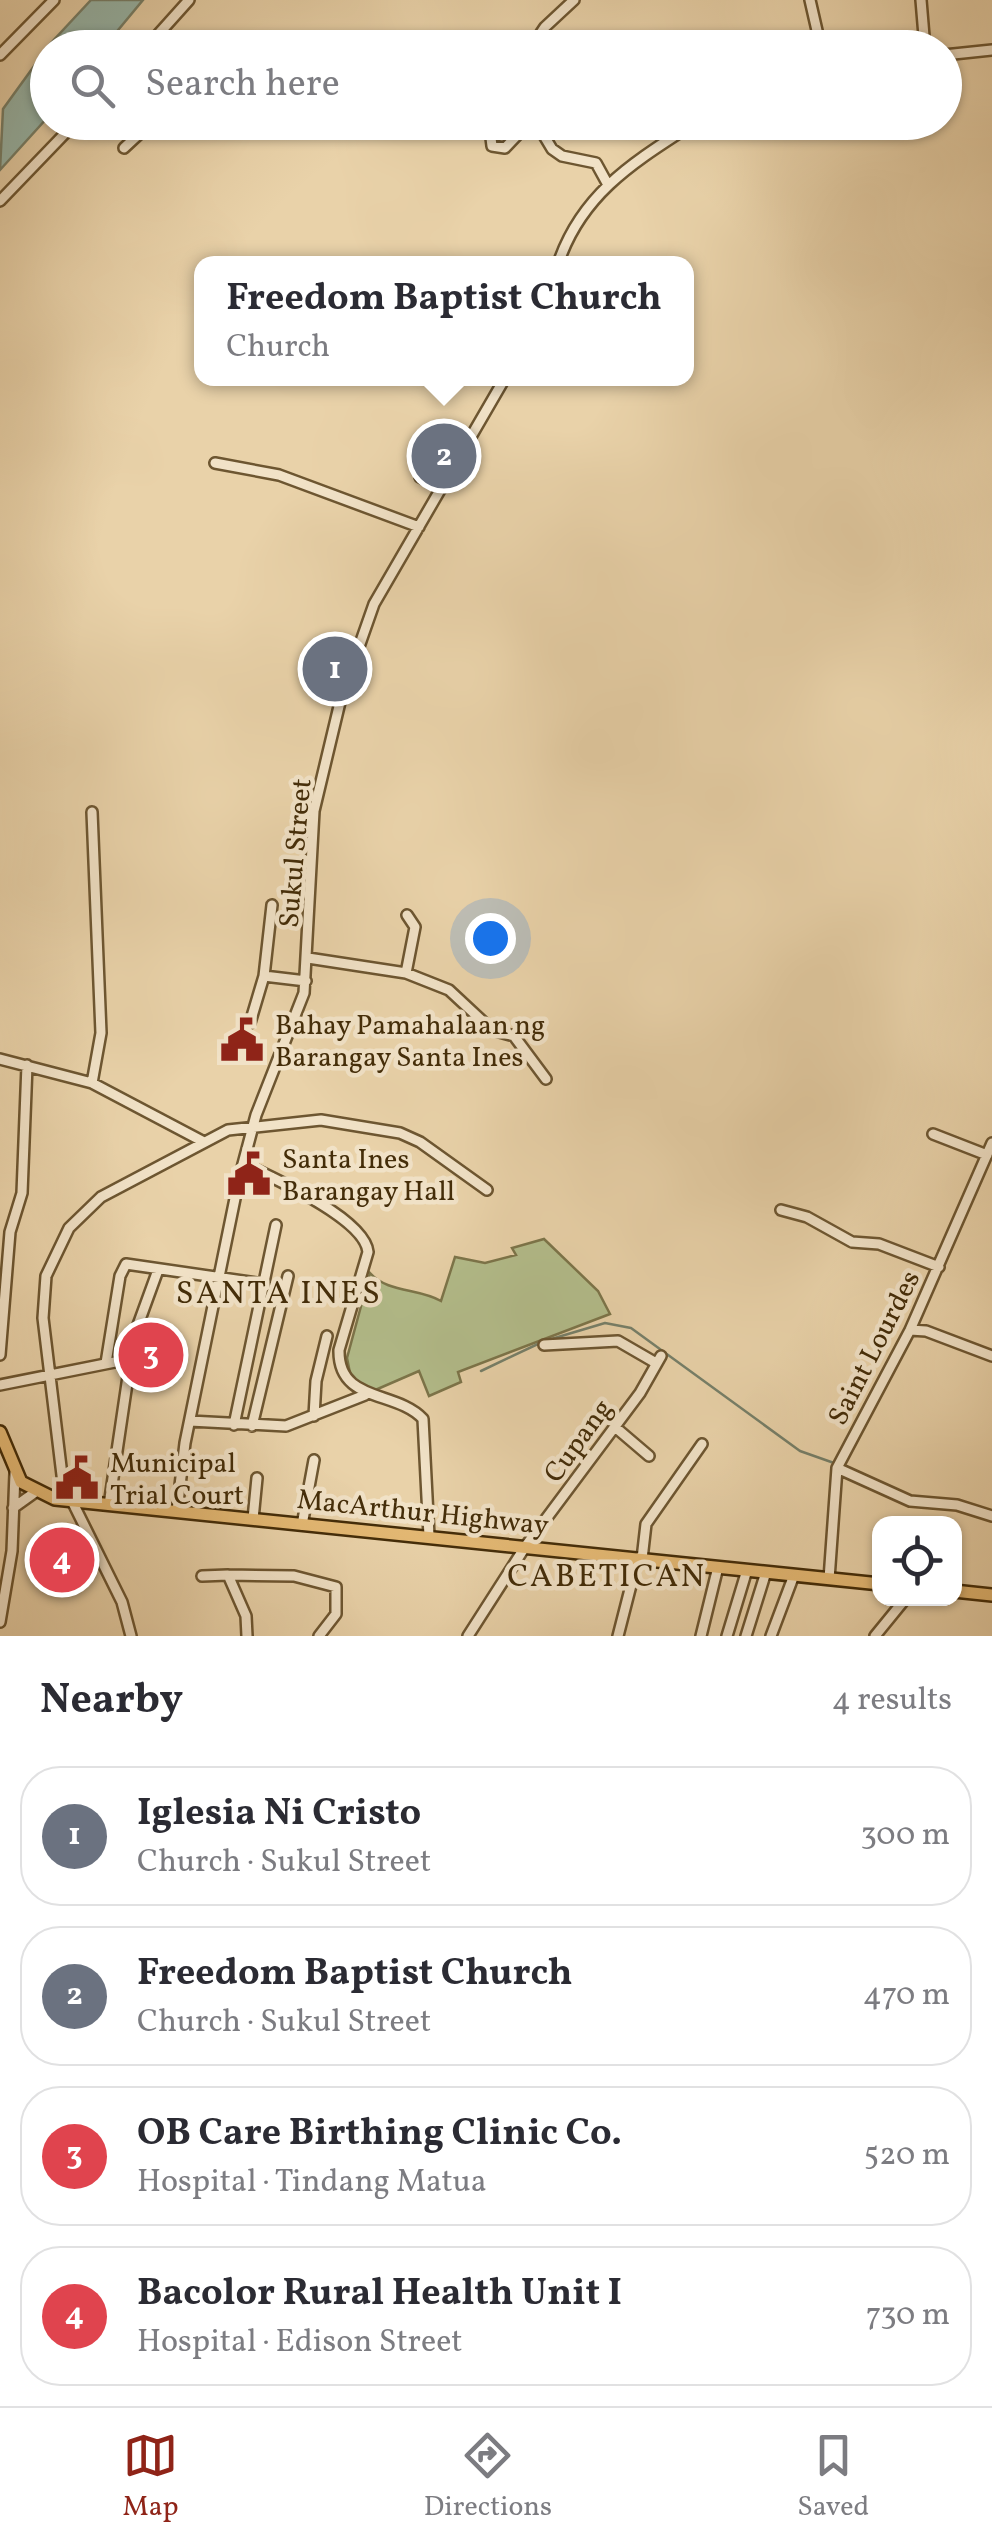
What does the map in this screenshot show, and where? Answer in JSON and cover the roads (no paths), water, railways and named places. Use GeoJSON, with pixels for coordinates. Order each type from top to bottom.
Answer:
{"type":"FeatureCollection","features":[{"type":"Feature","properties":{"kind":"main road"},"geometry":{"type":"LineString","coordinates":[[0,1432],[16,1473],[34,1492]]}},
{"type":"Feature","properties":{"kind":"main road","name":"MacArthur Highway"},"geometry":{"type":"LineString","coordinates":[[34,1492],[69,1501],[872,1583]]}},
{"type":"Feature","properties":{"kind":"main road"},"geometry":{"type":"LineString","coordinates":[[962,1593],[992,1595]]}},
{"type":"Feature","properties":{"kind":"street"},"geometry":{"type":"LineString","coordinates":[[0,54],[54,0]]}},
{"type":"Feature","properties":{"kind":"street"},"geometry":{"type":"LineString","coordinates":[[162,30],[189,0]]}},
{"type":"Feature","properties":{"kind":"street"},"geometry":{"type":"LineString","coordinates":[[543,30],[574,0]]}},
{"type":"Feature","properties":{"kind":"street"},"geometry":{"type":"LineString","coordinates":[[810,0],[817,30]]}},
{"type":"Feature","properties":{"kind":"street"},"geometry":{"type":"LineString","coordinates":[[920,0],[923,30]]}},
{"type":"Feature","properties":{"kind":"street"},"geometry":{"type":"LineString","coordinates":[[962,53],[992,50]]}},
{"type":"Feature","properties":{"kind":"street"},"geometry":{"type":"LineString","coordinates":[[0,201],[59,140]]}},
{"type":"Feature","properties":{"kind":"street"},"geometry":{"type":"LineString","coordinates":[[124,148],[133,140]]}},
{"type":"Feature","properties":{"kind":"street"},"geometry":{"type":"LineString","coordinates":[[491,140],[492,146],[504,148],[512,140]]}},
{"type":"Feature","properties":{"kind":"street"},"geometry":{"type":"LineString","coordinates":[[547,140],[562,156],[596,163],[607,183]]}},
{"type":"Feature","properties":{"kind":"street"},"geometry":{"type":"LineString","coordinates":[[561,256],[576,220],[607,183],[670,140]]}},
{"type":"Feature","properties":{"kind":"street","name":"Sukul Street"},"geometry":{"type":"LineString","coordinates":[[176,1511],[190,1421],[244,1164],[254,1125],[296,1019],[306,981],[312,831],[328,747],[363,631],[500,386]]}},
{"type":"Feature","properties":{"kind":"street"},"geometry":{"type":"LineString","coordinates":[[215,463],[279,475],[419,526]]}},
{"type":"Feature","properties":{"kind":"street"},"geometry":{"type":"LineString","coordinates":[[420,477],[442,488]]}},
{"type":"Feature","properties":{"kind":"street"},"geometry":{"type":"LineString","coordinates":[[92,812],[101,1033],[92,1083]]}},
{"type":"Feature","properties":{"kind":"street"},"geometry":{"type":"LineString","coordinates":[[250,1023],[264,976],[272,905]]}},
{"type":"Feature","properties":{"kind":"street"},"geometry":{"type":"LineString","coordinates":[[406,973],[415,927],[407,915]]}},
{"type":"Feature","properties":{"kind":"street"},"geometry":{"type":"LineString","coordinates":[[308,958],[406,973],[449,990],[492,1030],[514,1036],[546,1078]]}},
{"type":"Feature","properties":{"kind":"street"},"geometry":{"type":"LineString","coordinates":[[264,976],[306,981]]}},
{"type":"Feature","properties":{"kind":"street"},"geometry":{"type":"LineString","coordinates":[[0,1059],[92,1083],[202,1141]]}},
{"type":"Feature","properties":{"kind":"street"},"geometry":{"type":"LineString","coordinates":[[0,1355],[10,1232],[22,1193],[27,1065]]}},
{"type":"Feature","properties":{"kind":"street"},"geometry":{"type":"LineString","coordinates":[[131,1636],[122,1602],[69,1501],[43,1318],[46,1276],[69,1228],[114,1189],[202,1141],[254,1125],[320,1120],[400,1134],[420,1142],[487,1190]]}},
{"type":"Feature","properties":{"kind":"street"},"geometry":{"type":"LineString","coordinates":[[933,1134],[987,1155]]}},
{"type":"Feature","properties":{"kind":"street","name":"Saint Lourdes"},"geometry":{"type":"LineString","coordinates":[[829,1578],[839,1465],[910,1330],[992,1143]]}},
{"type":"Feature","properties":{"kind":"street"},"geometry":{"type":"LineString","coordinates":[[244,1164],[310,1198],[356,1227],[364,1238],[368,1252],[339,1358],[346,1378],[365,1395],[392,1401],[423,1419],[429,1536]]}},
{"type":"Feature","properties":{"kind":"street"},"geometry":{"type":"LineString","coordinates":[[781,1210],[807,1218],[852,1242],[879,1244],[939,1267]]}},
{"type":"Feature","properties":{"kind":"street"},"geometry":{"type":"LineString","coordinates":[[234,1425],[276,1225]]}},
{"type":"Feature","properties":{"kind":"street"},"geometry":{"type":"LineString","coordinates":[[106,1363],[122,1269],[130,1264],[264,1284]]}},
{"type":"Feature","properties":{"kind":"street"},"geometry":{"type":"LineString","coordinates":[[109,1505],[130,1359],[158,1270]]}},
{"type":"Feature","properties":{"kind":"street"},"geometry":{"type":"LineString","coordinates":[[252,1426],[288,1276]]}},
{"type":"Feature","properties":{"kind":"street"},"geometry":{"type":"LineString","coordinates":[[910,1330],[926,1331],[992,1356]]}},
{"type":"Feature","properties":{"kind":"street"},"geometry":{"type":"LineString","coordinates":[[314,1416],[316,1381],[327,1336]]}},
{"type":"Feature","properties":{"kind":"street","name":"Cupang"},"geometry":{"type":"LineString","coordinates":[[468,1636],[525,1546],[614,1427],[658,1360],[618,1341],[544,1346]]}},
{"type":"Feature","properties":{"kind":"street"},"geometry":{"type":"LineString","coordinates":[[0,1385],[130,1359]]}},
{"type":"Feature","properties":{"kind":"street"},"geometry":{"type":"LineString","coordinates":[[190,1421],[286,1426],[365,1395]]}},
{"type":"Feature","properties":{"kind":"street"},"geometry":{"type":"LineString","coordinates":[[614,1427],[648,1456]]}},
{"type":"Feature","properties":{"kind":"street"},"geometry":{"type":"LineString","coordinates":[[618,1636],[649,1518],[702,1444]]}},
{"type":"Feature","properties":{"kind":"street"},"geometry":{"type":"LineString","coordinates":[[302,1525],[314,1460]]}},
{"type":"Feature","properties":{"kind":"street"},"geometry":{"type":"LineString","coordinates":[[839,1465],[910,1500],[958,1505],[992,1516]]}},
{"type":"Feature","properties":{"kind":"street"},"geometry":{"type":"LineString","coordinates":[[0,1622],[13,1534],[16,1473]]}},
{"type":"Feature","properties":{"kind":"street"},"geometry":{"type":"LineString","coordinates":[[253,1518],[258,1478]]}},
{"type":"Feature","properties":{"kind":"street"},"geometry":{"type":"LineString","coordinates":[[13,1508],[34,1492]]}},
{"type":"Feature","properties":{"kind":"street"},"geometry":{"type":"LineString","coordinates":[[0,1532],[13,1534]]}},
{"type":"Feature","properties":{"kind":"street"},"geometry":{"type":"LineString","coordinates":[[701,1636],[718,1567]]}},
{"type":"Feature","properties":{"kind":"street"},"geometry":{"type":"LineString","coordinates":[[727,1636],[747,1570]]}},
{"type":"Feature","properties":{"kind":"street"},"geometry":{"type":"LineString","coordinates":[[746,1636],[766,1572]]}},
{"type":"Feature","properties":{"kind":"street"},"geometry":{"type":"LineString","coordinates":[[228,1575],[246,1616],[247,1636]]}},
{"type":"Feature","properties":{"kind":"street"},"geometry":{"type":"LineString","coordinates":[[771,1636],[794,1575]]}},
{"type":"Feature","properties":{"kind":"street"},"geometry":{"type":"LineString","coordinates":[[202,1576],[294,1576],[329,1584],[339,1591],[338,1607],[334,1620],[319,1636]]}},
{"type":"Feature","properties":{"kind":"street"},"geometry":{"type":"LineString","coordinates":[[876,1636],[900,1606]]}},
{"type":"Feature","properties":{"kind":"waterway"},"geometry":{"type":"LineString","coordinates":[[548,1340],[605,1323],[631,1328],[800,1451],[834,1463]]}},
{"type":"Feature","properties":{"kind":"waterway"},"geometry":{"type":"LineString","coordinates":[[481,1371],[540,1343]]}},
{"type":"Feature","properties":{"kind":"waterway"},"geometry":{"type":"LineString","coordinates":[[842,1465],[862,1475]]}},
{"type":"Feature","properties":{"kind":"waterway"},"geometry":{"type":"LineString","coordinates":[[965,1503],[992,1511]]}},
{"type":"Feature","properties":{"kind":"place","name":"Freedom Baptist Church"},"geometry":{"type":"Point","coordinates":[444,456]}},
{"type":"Feature","properties":{"kind":"place","name":"Iglesia Ni Cristo"},"geometry":{"type":"Point","coordinates":[335,669]}},
{"type":"Feature","properties":{"kind":"place","name":"Bahay Pamahalaan ng Barangay Santa Ines"},"geometry":{"type":"Point","coordinates":[242,1040]}},
{"type":"Feature","properties":{"kind":"place","name":"Santa Ines Barangay Hall"},"geometry":{"type":"Point","coordinates":[249,1174]}},
{"type":"Feature","properties":{"kind":"place","name":"OB Care Birthing Clinic Co."},"geometry":{"type":"Point","coordinates":[151,1355]}},
{"type":"Feature","properties":{"kind":"place","name":"Municipal Trial Court"},"geometry":{"type":"Point","coordinates":[77,1478]}},
{"type":"Feature","properties":{"kind":"place","name":"Bacolor Rural Health Unit I"},"geometry":{"type":"Point","coordinates":[62,1560]}},
{"type":"Feature","properties":{"kind":"district","name":"SANTA INES"},"geometry":{"type":"Point","coordinates":[279,1292]}},
{"type":"Feature","properties":{"kind":"district","name":"CABETICAN"},"geometry":{"type":"Point","coordinates":[607,1575]}}]}
